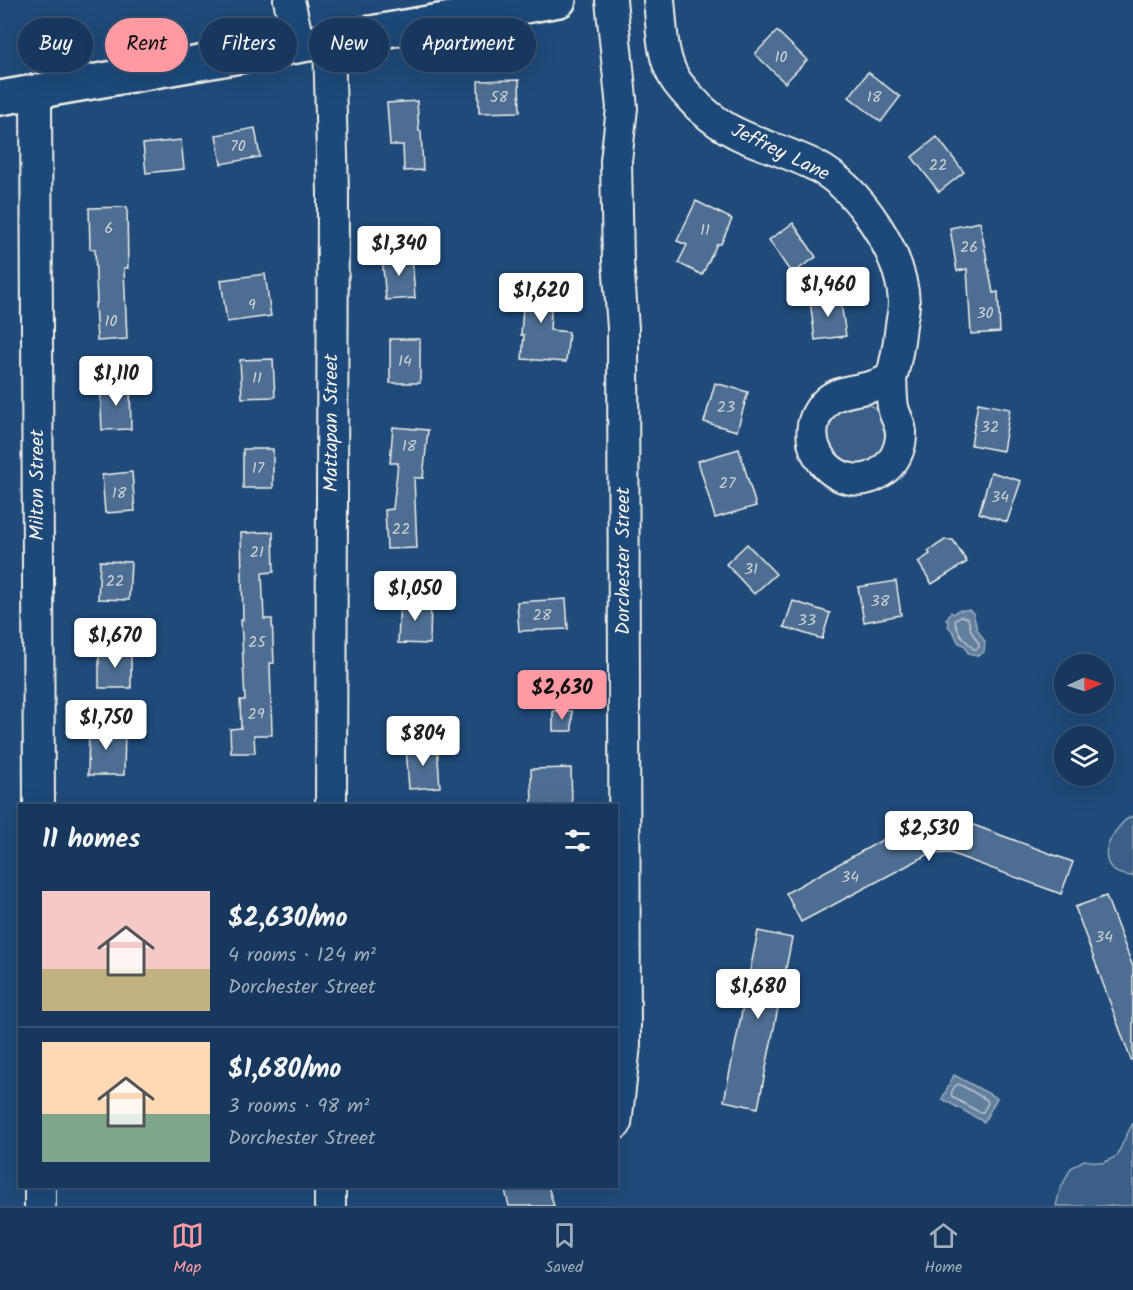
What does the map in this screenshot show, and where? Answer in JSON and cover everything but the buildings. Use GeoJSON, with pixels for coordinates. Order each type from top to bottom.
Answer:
{"type":"FeatureCollection","features":[{"type":"Feature","properties":{"kind":"main road"},"geometry":{"type":"LineString","coordinates":[[389,30],[559,0]]}},
{"type":"Feature","properties":{"kind":"main road"},"geometry":{"type":"LineString","coordinates":[[0,98],[309,44]]}},
{"type":"Feature","properties":{"kind":"street","name":"Mattapan Street"},"geometry":{"type":"LineString","coordinates":[[289,0],[309,34]]}},
{"type":"Feature","properties":{"kind":"street","name":"Dorchester Street"},"geometry":{"type":"LineString","coordinates":[[611,0],[622,108],[616,161],[618,261],[623,328],[625,1046],[618,1107]]}},
{"type":"Feature","properties":{"kind":"street","name":"Jeffrey Lane"},"geometry":{"type":"LineString","coordinates":[[659,0],[665,54],[676,81],[689,97],[718,122],[735,132],[816,166],[832,176],[852,194],[877,226],[899,274],[904,304],[896,363],[891,379]]}},
{"type":"Feature","properties":{"kind":"street","name":"Mattapan Street"},"geometry":{"type":"LineString","coordinates":[[318,72],[333,192],[331,804]]}},
{"type":"Feature","properties":{"kind":"street","name":"Milton Street"},"geometry":{"type":"LineString","coordinates":[[36,92],[39,804]]}},
{"type":"Feature","properties":{"kind":"street"},"geometry":{"type":"LineString","coordinates":[[40,1188],[40,1206]]}},
{"type":"Feature","properties":{"kind":"street"},"geometry":{"type":"LineString","coordinates":[[330,1188],[330,1206]]}},
{"type":"Feature","properties":{"kind":"shaded area"},"geometry":{"type":"Polygon","coordinates":[[[863,402],[879,412],[884,420],[886,438],[884,447],[873,461],[851,465],[833,456],[824,427],[834,409],[863,402]]]}},
{"type":"Feature","properties":{"kind":"shaded area"},"geometry":{"type":"Polygon","coordinates":[[[1133,816],[1133,876],[1116,872],[1108,862],[1106,855],[1115,832],[1133,816]]]}},
{"type":"Feature","properties":{"kind":"shaded area"},"geometry":{"type":"Polygon","coordinates":[[[1133,1123],[1133,1206],[1056,1206],[1060,1190],[1071,1168],[1084,1160],[1103,1163],[1117,1156],[1133,1123]]]}},
{"type":"Feature","properties":{"kind":"water"},"geometry":{"type":"Polygon","coordinates":[[[958,610],[969,610],[973,613],[977,629],[985,642],[984,652],[978,656],[968,653],[948,626],[949,623],[946,620],[951,612],[954,614],[958,610]]]}},
{"type":"Feature","properties":{"kind":"water"},"geometry":{"type":"Polygon","coordinates":[[[954,1075],[997,1098],[984,1122],[942,1099],[954,1075]]]}}]}
